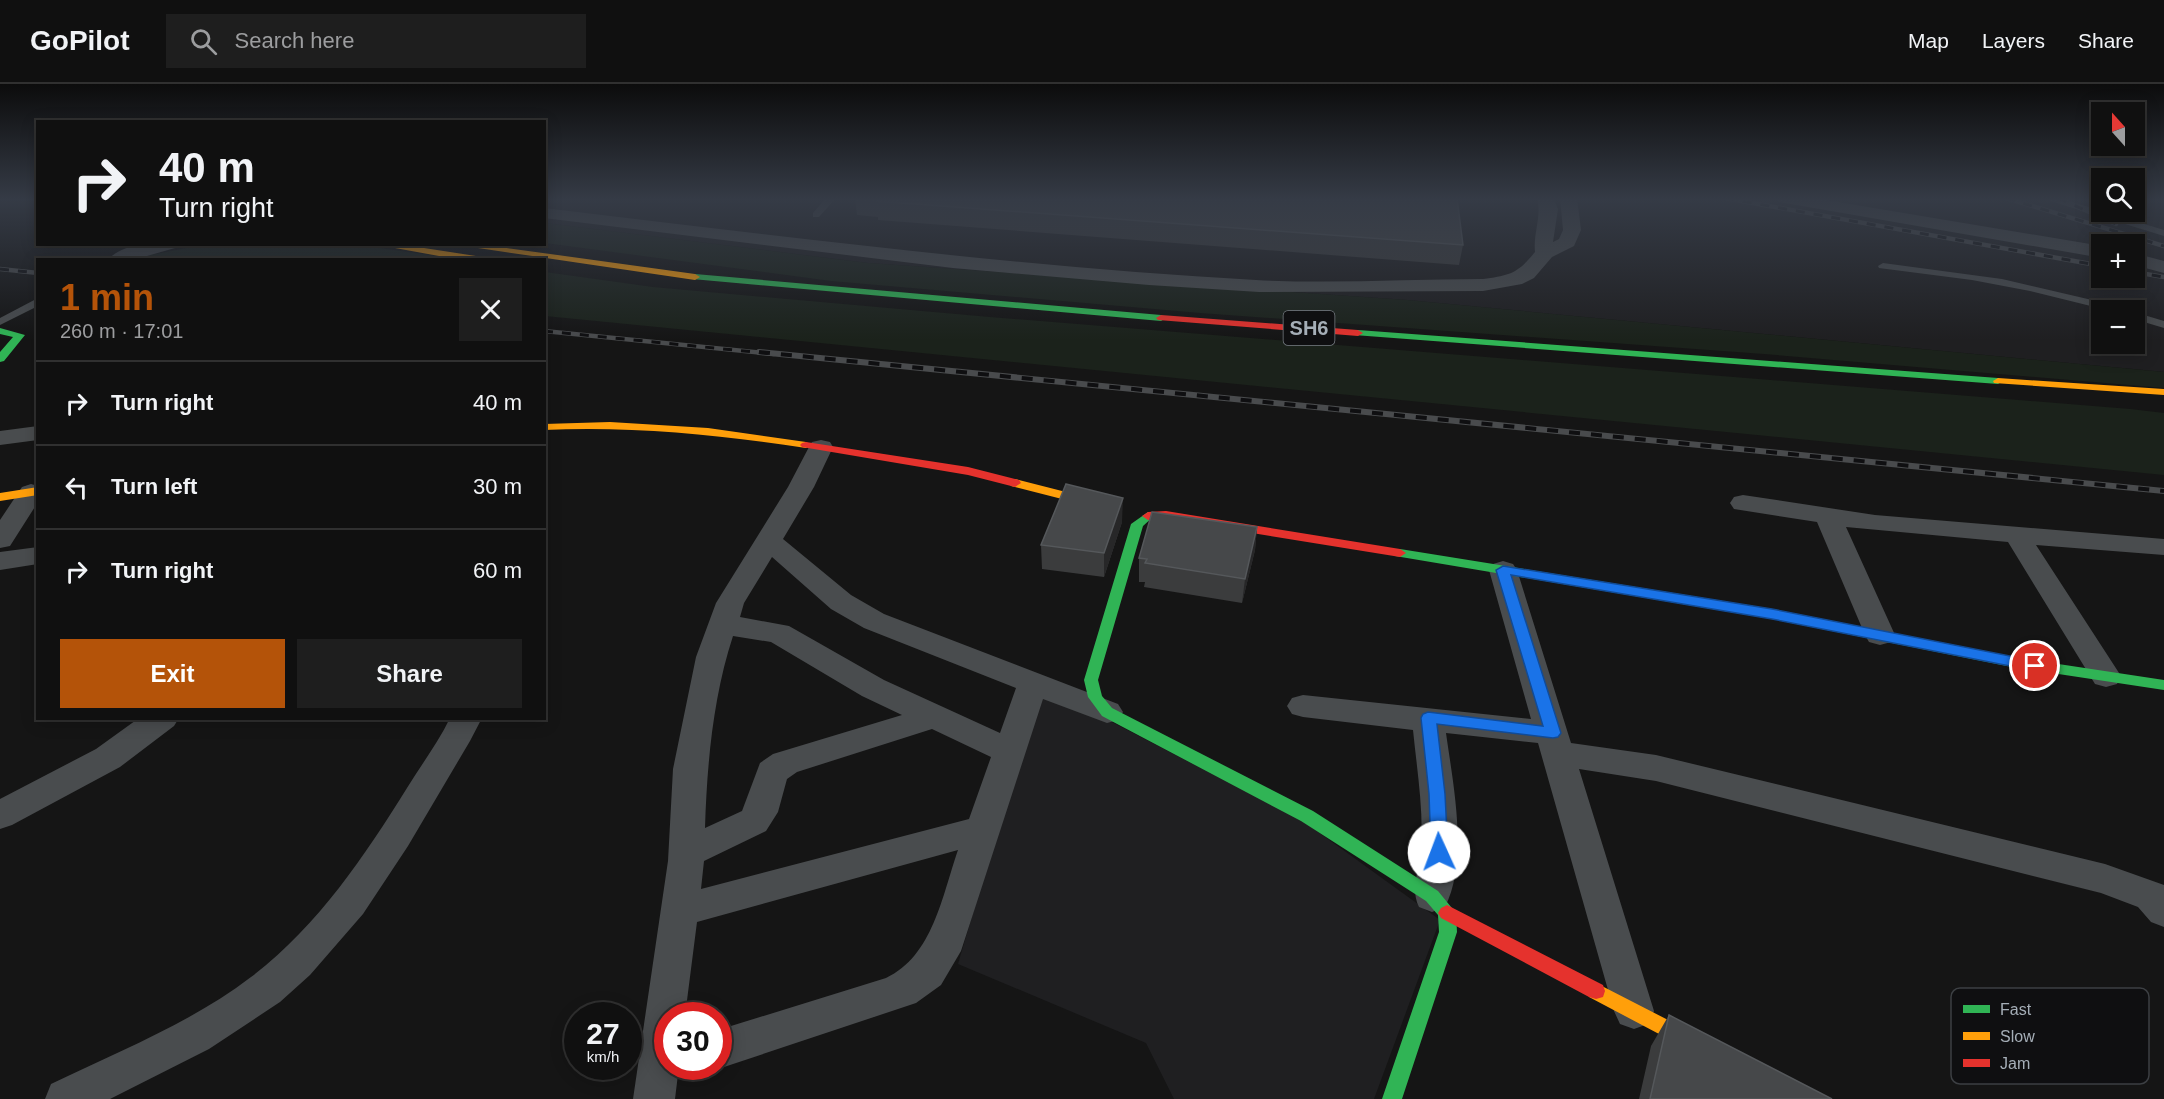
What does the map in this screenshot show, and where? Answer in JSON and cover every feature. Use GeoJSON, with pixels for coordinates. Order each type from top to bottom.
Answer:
{"type":"FeatureCollection","features":[{"type":"Feature","properties":{"kind":"main road"},"geometry":{"type":"LineString","coordinates":[[390,246],[468,258]]}},
{"type":"Feature","properties":{"kind":"main road","name":"SH6"},"geometry":{"type":"LineString","coordinates":[[470,246],[726,280],[1063,310],[1851,371],[2164,392]]}},
{"type":"Feature","properties":{"kind":"main road","name":"SH6"},"geometry":{"type":"LineString","coordinates":[[546,269],[649,284],[790,298],[2101,402]]}},
{"type":"Feature","properties":{"kind":"main road"},"geometry":{"type":"LineString","coordinates":[[0,331],[20,335],[0,359]]}},
{"type":"Feature","properties":{"kind":"main road"},"geometry":{"type":"LineString","coordinates":[[546,427],[663,426],[753,436],[968,471],[1148,516],[1166,515],[1772,614],[2012,662],[2164,685]]}},
{"type":"Feature","properties":{"kind":"main road"},"geometry":{"type":"LineString","coordinates":[[0,497],[34,492]]}},
{"type":"Feature","properties":{"kind":"main road"},"geometry":{"type":"LineString","coordinates":[[1148,516],[1137,524],[1091,680],[1095,697],[1107,712],[1307,816],[1439,904],[1715,1053]]}},
{"type":"Feature","properties":{"kind":"main road"},"geometry":{"type":"LineString","coordinates":[[1392,1099],[1448,932],[1439,904]]}},
{"type":"Feature","properties":{"kind":"street"},"geometry":{"type":"LineString","coordinates":[[814,245],[953,262],[1259,286],[1500,284],[1527,274],[1545,253],[1560,245]]}},
{"type":"Feature","properties":{"kind":"street"},"geometry":{"type":"LineString","coordinates":[[1544,245],[1545,253]]}},
{"type":"Feature","properties":{"kind":"street"},"geometry":{"type":"LineString","coordinates":[[2063,245],[2091,250]]}},
{"type":"Feature","properties":{"kind":"street"},"geometry":{"type":"LineString","coordinates":[[120,258],[137,248],[152,246]]}},
{"type":"Feature","properties":{"kind":"street"},"geometry":{"type":"LineString","coordinates":[[2145,263],[2164,267]]}},
{"type":"Feature","properties":{"kind":"street"},"geometry":{"type":"LineString","coordinates":[[0,438],[36,433]]}},
{"type":"Feature","properties":{"kind":"street"},"geometry":{"type":"LineString","coordinates":[[669,1002],[686,853],[690,768],[711,657],[730,603],[801,487],[821,447]]}},
{"type":"Feature","properties":{"kind":"street"},"geometry":{"type":"LineString","coordinates":[[0,540],[34,492]]}},
{"type":"Feature","properties":{"kind":"street"},"geometry":{"type":"LineString","coordinates":[[1743,503],[1875,523],[2164,547]]}},
{"type":"Feature","properties":{"kind":"street"},"geometry":{"type":"LineString","coordinates":[[1828,516],[1880,635]]}},
{"type":"Feature","properties":{"kind":"street"},"geometry":{"type":"LineString","coordinates":[[2016,534],[2106,676]]}},
{"type":"Feature","properties":{"kind":"street"},"geometry":{"type":"LineString","coordinates":[[768,540],[841,602],[874,621],[1107,712]]}},
{"type":"Feature","properties":{"kind":"street"},"geometry":{"type":"LineString","coordinates":[[0,561],[36,555]]}},
{"type":"Feature","properties":{"kind":"street"},"geometry":{"type":"LineString","coordinates":[[1503,570],[1634,1011]]}},
{"type":"Feature","properties":{"kind":"street"},"geometry":{"type":"LineString","coordinates":[[722,624],[779,633],[873,688],[1010,752]]}},
{"type":"Feature","properties":{"kind":"street"},"geometry":{"type":"LineString","coordinates":[[732,1046],[882,998],[917,984],[931,970],[942,951],[1033,683]]}},
{"type":"Feature","properties":{"kind":"street"},"geometry":{"type":"LineString","coordinates":[[1304,706],[1428,718],[1556,743],[2150,883],[2151,896],[2164,911]]}},
{"type":"Feature","properties":{"kind":"street"},"geometry":{"type":"LineString","coordinates":[[686,853],[754,821],[761,812],[772,772],[785,763],[934,717]]}},
{"type":"Feature","properties":{"kind":"street"},"geometry":{"type":"LineString","coordinates":[[1428,718],[1437,794],[1439,904]]}},
{"type":"Feature","properties":{"kind":"street"},"geometry":{"type":"LineString","coordinates":[[0,815],[108,758],[160,720]]}},
{"type":"Feature","properties":{"kind":"street"},"geometry":{"type":"LineString","coordinates":[[66,1099],[204,1029],[265,990],[300,958],[355,898],[459,733],[464,720]]}},
{"type":"Feature","properties":{"kind":"street"},"geometry":{"type":"LineString","coordinates":[[679,911],[984,829]]}},
{"type":"Feature","properties":{"kind":"lane"},"geometry":{"type":"LineString","coordinates":[[1883,266],[1974,276],[2057,293],[2091,303]]}},
{"type":"Feature","properties":{"kind":"lane"},"geometry":{"type":"LineString","coordinates":[[0,322],[36,301]]}},
{"type":"Feature","properties":{"kind":"lane"},"geometry":{"type":"LineString","coordinates":[[0,308],[20,311]]}},
{"type":"Feature","properties":{"kind":"lane"},"geometry":{"type":"LineString","coordinates":[[2145,319],[2164,325]]}},
{"type":"Feature","properties":{"kind":"shaded area"},"geometry":{"type":"Polygon","coordinates":[[[563,245],[726,245],[868,263],[1407,300],[2164,372],[2164,388],[1764,354],[1200,313],[831,281],[563,245]]]}},
{"type":"Feature","properties":{"kind":"shaded area"},"geometry":{"type":"Polygon","coordinates":[[[726,245],[2091,245],[2091,288],[2145,288],[2145,245],[2164,245],[2164,372],[1407,300],[868,263],[726,245]]]}},
{"type":"Feature","properties":{"kind":"shaded area"},"geometry":{"type":"Polygon","coordinates":[[[198,246],[365,246],[451,258],[134,258],[198,246]]]}},
{"type":"Feature","properties":{"kind":"shaded area"},"geometry":{"type":"Polygon","coordinates":[[[546,272],[653,287],[990,317],[2164,413],[2164,475],[546,316],[546,272]]]}},
{"type":"Feature","properties":{"kind":"shaded area"},"geometry":{"type":"Polygon","coordinates":[[[1038,691],[1106,719],[1303,821],[1440,920],[1374,1099],[1174,1099],[1146,1043],[958,964],[1038,691]]]}},
{"type":"Feature","properties":{"kind":"building"},"geometry":{"type":"Polygon","coordinates":[[[1066,484],[1123,498],[1104,553],[1041,545],[1066,484]]]}},
{"type":"Feature","properties":{"kind":"building"},"geometry":{"type":"Polygon","coordinates":[[[1152,512],[1257,527],[1245,579],[1145,563],[1147,559],[1139,558],[1152,512]]]}},
{"type":"Feature","properties":{"kind":"building"},"geometry":{"type":"Polygon","coordinates":[[[1669,1015],[1832,1099],[1650,1099],[1669,1015]]]}},
{"type":"Feature","properties":{"kind":"railway"},"geometry":{"type":"LineString","coordinates":[[1988,245],[2091,264]]}},
{"type":"Feature","properties":{"kind":"railway"},"geometry":{"type":"LineString","coordinates":[[0,269],[36,273]]}},
{"type":"Feature","properties":{"kind":"railway"},"geometry":{"type":"LineString","coordinates":[[2145,274],[2164,277]]}},
{"type":"Feature","properties":{"kind":"railway"},"geometry":{"type":"LineString","coordinates":[[546,331],[774,354]]}},
{"type":"Feature","properties":{"kind":"railway"},"geometry":{"type":"LineString","coordinates":[[759,352],[2164,491]]}},
{"type":"Feature","properties":{"kind":"traffic: fast"},"geometry":{"type":"LineString","coordinates":[[695,277],[1161,318]]}},
{"type":"Feature","properties":{"kind":"traffic: fast"},"geometry":{"type":"LineString","coordinates":[[0,331],[20,335],[0,359]]}},
{"type":"Feature","properties":{"kind":"traffic: fast"},"geometry":{"type":"LineString","coordinates":[[1358,333],[1998,381]]}},
{"type":"Feature","properties":{"kind":"traffic: fast"},"geometry":{"type":"LineString","coordinates":[[1148,516],[1137,524],[1091,680],[1095,697],[1107,712],[1307,816],[1432,896],[1447,913],[1448,932],[1392,1099]]}},
{"type":"Feature","properties":{"kind":"traffic: fast"},"geometry":{"type":"LineString","coordinates":[[1400,553],[1772,614],[2012,662],[2164,685]]}},
{"type":"Feature","properties":{"kind":"traffic: slow"},"geometry":{"type":"LineString","coordinates":[[390,246],[469,258]]}},
{"type":"Feature","properties":{"kind":"traffic: slow"},"geometry":{"type":"LineString","coordinates":[[470,246],[695,277]]}},
{"type":"Feature","properties":{"kind":"traffic: slow"},"geometry":{"type":"LineString","coordinates":[[1998,381],[2164,392]]}},
{"type":"Feature","properties":{"kind":"traffic: slow"},"geometry":{"type":"LineString","coordinates":[[546,427],[610,425],[675,428],[806,445]]}},
{"type":"Feature","properties":{"kind":"traffic: slow"},"geometry":{"type":"LineString","coordinates":[[1015,483],[1105,506]]}},
{"type":"Feature","properties":{"kind":"traffic: slow"},"geometry":{"type":"LineString","coordinates":[[0,497],[36,491]]}},
{"type":"Feature","properties":{"kind":"traffic: slow"},"geometry":{"type":"LineString","coordinates":[[1596,991],[1702,1047]]}},
{"type":"Feature","properties":{"kind":"traffic: jam"},"geometry":{"type":"LineString","coordinates":[[1161,318],[1358,333]]}},
{"type":"Feature","properties":{"kind":"traffic: jam"},"geometry":{"type":"LineString","coordinates":[[806,445],[968,471],[1015,483]]}},
{"type":"Feature","properties":{"kind":"traffic: jam"},"geometry":{"type":"LineString","coordinates":[[1148,516],[1166,515],[1400,553]]}},
{"type":"Feature","properties":{"kind":"traffic: jam"},"geometry":{"type":"LineString","coordinates":[[1447,913],[1596,991]]}},
{"type":"Feature","properties":{"kind":"route"},"geometry":{"type":"LineString","coordinates":[[1439,852],[1437,794],[1428,718],[1553,733],[1503,570],[1772,614],[2035,666]]}}]}
